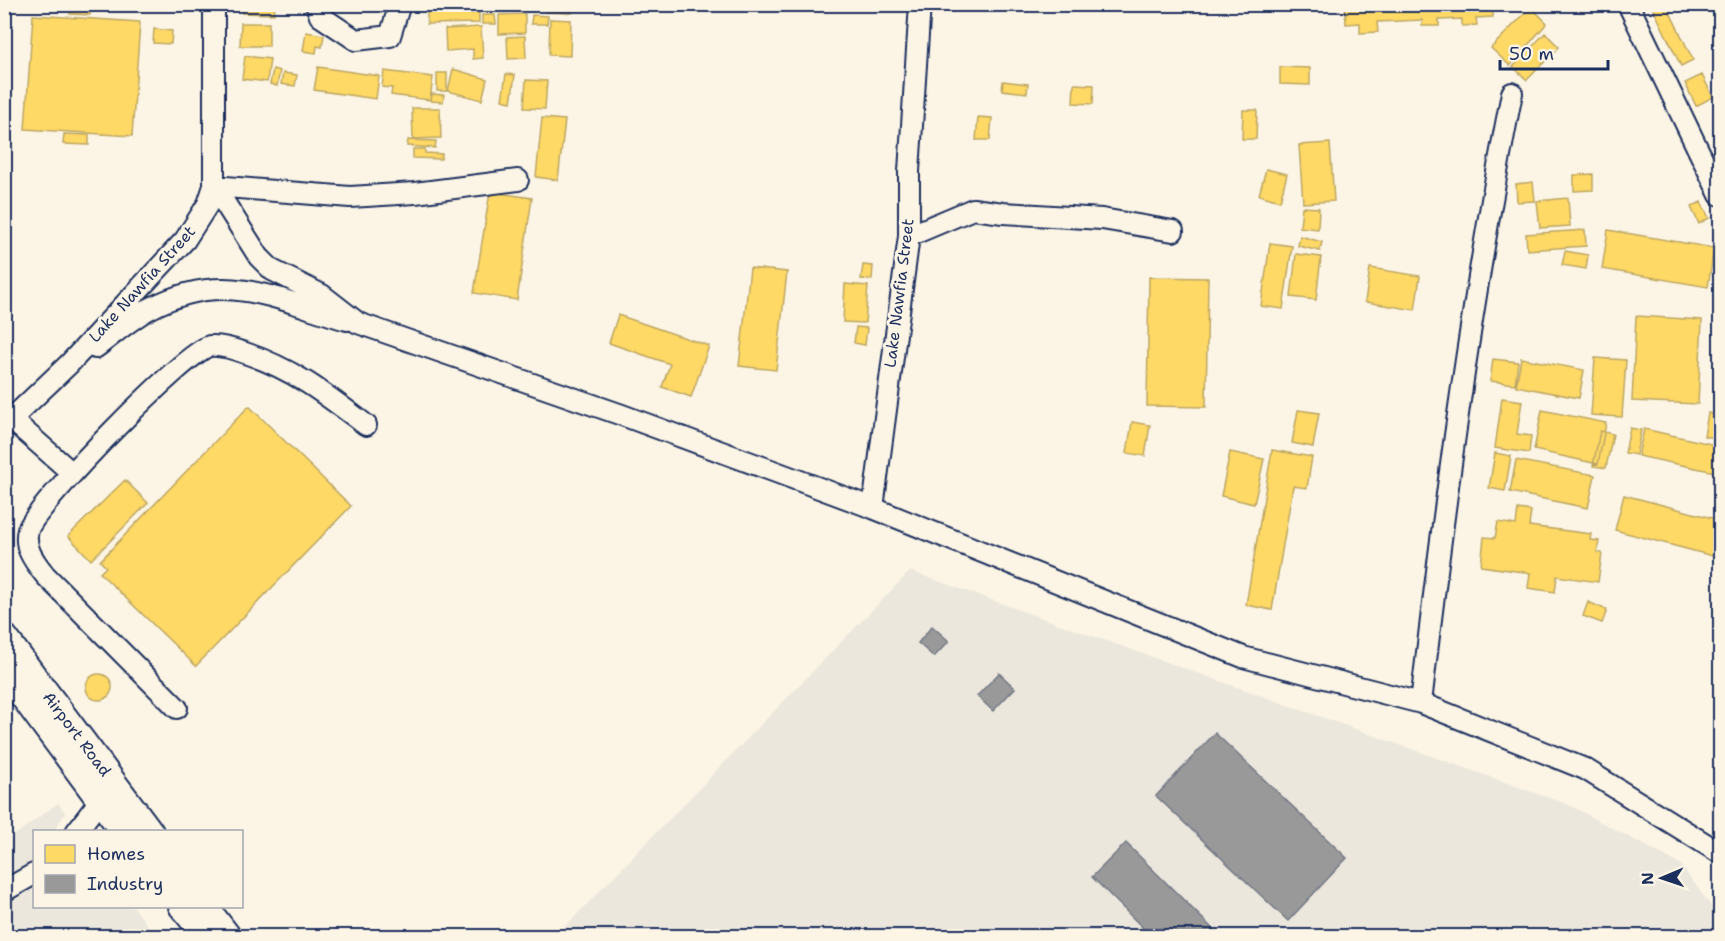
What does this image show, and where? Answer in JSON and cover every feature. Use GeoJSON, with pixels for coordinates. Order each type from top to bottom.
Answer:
{"type":"FeatureCollection","features":[{"type":"Feature","properties":{"kind":"main road","name":"Airport Road"},"geometry":{"type":"LineString","coordinates":[[4,638],[108,791]]}},
{"type":"Feature","properties":{"kind":"main road","name":"Airport Road"},"geometry":{"type":"LineString","coordinates":[[4,670],[140,830]]}},
{"type":"Feature","properties":{"kind":"main road"},"geometry":{"type":"LineString","coordinates":[[184,908],[206,936]]}},
{"type":"Feature","properties":{"kind":"main road"},"geometry":{"type":"LineString","coordinates":[[206,908],[227,936]]}},
{"type":"Feature","properties":{"kind":"street","name":"Lake Nawfia Street"},"geometry":{"type":"LineString","coordinates":[[8,422],[69,364],[185,240],[208,204],[214,186],[214,4]]}},
{"type":"Feature","properties":{"kind":"street"},"geometry":{"type":"LineString","coordinates":[[316,4],[320,16],[356,40],[390,36],[400,4]]}},
{"type":"Feature","properties":{"kind":"street","name":"Lake Nawfia Street"},"geometry":{"type":"LineString","coordinates":[[873,508],[909,236],[909,171],[920,4]]}},
{"type":"Feature","properties":{"kind":"street"},"geometry":{"type":"LineString","coordinates":[[1628,4],[1720,195]]}},
{"type":"Feature","properties":{"kind":"street"},"geometry":{"type":"LineString","coordinates":[[1420,703],[1449,465],[1485,231],[1512,93]]}},
{"type":"Feature","properties":{"kind":"street"},"geometry":{"type":"LineString","coordinates":[[214,186],[350,197],[415,193],[518,180]]}},
{"type":"Feature","properties":{"kind":"street"},"geometry":{"type":"LineString","coordinates":[[214,186],[259,257],[272,270],[322,295],[358,323]]}},
{"type":"Feature","properties":{"kind":"street"},"geometry":{"type":"LineString","coordinates":[[909,236],[973,209],[1102,219],[1173,231]]}},
{"type":"Feature","properties":{"kind":"street"},"geometry":{"type":"LineString","coordinates":[[69,364],[149,309],[173,297],[227,287],[268,296],[358,323],[622,415],[873,508],[1243,657],[1420,703],[1585,769],[1720,854]]}},
{"type":"Feature","properties":{"kind":"street"},"geometry":{"type":"LineString","coordinates":[[177,708],[63,594],[32,559],[28,545],[28,529],[72,473],[176,369],[207,346],[218,345],[268,361],[305,379],[366,425]]}},
{"type":"Feature","properties":{"kind":"street"},"geometry":{"type":"LineString","coordinates":[[8,422],[72,473]]}},
{"type":"Feature","properties":{"kind":"street"},"geometry":{"type":"LineString","coordinates":[[77,830],[108,791]]}},
{"type":"Feature","properties":{"kind":"street"},"geometry":{"type":"LineString","coordinates":[[4,891],[33,875]]}},
{"type":"Feature","properties":{"kind":"shaded area"},"geometry":{"type":"Polygon","coordinates":[[[910,571],[1569,805],[1680,864],[1720,918],[1720,936],[556,936],[910,571]]]}},
{"type":"Feature","properties":{"kind":"shaded area"},"geometry":{"type":"Polygon","coordinates":[[[58,803],[65,813],[55,830],[33,830],[33,908],[135,908],[155,936],[5,936],[4,843],[58,803]]]}},
{"type":"Feature","properties":{"kind":"building: Homes"},"geometry":{"type":"Polygon","coordinates":[[[71,4],[91,4],[90,15],[70,14],[71,4]]]}},
{"type":"Feature","properties":{"kind":"building: Homes"},"geometry":{"type":"Polygon","coordinates":[[[243,4],[275,4],[274,14],[242,13],[243,4]]]}},
{"type":"Feature","properties":{"kind":"building: Homes"},"geometry":{"type":"Polygon","coordinates":[[[349,4],[367,4],[366,9],[349,4]]]}},
{"type":"Feature","properties":{"kind":"building: Homes"},"geometry":{"type":"Polygon","coordinates":[[[427,4],[467,4],[467,13],[479,13],[479,23],[427,24],[427,4]]]}},
{"type":"Feature","properties":{"kind":"building: Homes"},"geometry":{"type":"Polygon","coordinates":[[[470,4],[484,4],[484,10],[470,10],[470,4]]]}},
{"type":"Feature","properties":{"kind":"building: Homes"},"geometry":{"type":"Polygon","coordinates":[[[489,4],[506,4],[506,12],[489,12],[489,4]]]}},
{"type":"Feature","properties":{"kind":"building: Homes"},"geometry":{"type":"Polygon","coordinates":[[[545,4],[572,4],[572,13],[545,12],[545,4]]]}},
{"type":"Feature","properties":{"kind":"building: Homes"},"geometry":{"type":"Polygon","coordinates":[[[1345,4],[1493,4],[1493,17],[1476,18],[1477,25],[1462,26],[1462,19],[1439,20],[1439,26],[1422,26],[1422,20],[1377,22],[1378,32],[1360,33],[1360,23],[1346,24],[1345,4]]]}},
{"type":"Feature","properties":{"kind":"building: Homes"},"geometry":{"type":"Polygon","coordinates":[[[1651,4],[1666,4],[1693,60],[1681,66],[1651,4]]]}},
{"type":"Feature","properties":{"kind":"building: Homes"},"geometry":{"type":"Polygon","coordinates":[[[1694,4],[1710,4],[1700,12],[1694,4]]]}},
{"type":"Feature","properties":{"kind":"building: Homes"},"geometry":{"type":"Polygon","coordinates":[[[1720,4],[1720,20],[1711,6],[1720,4]]]}},
{"type":"Feature","properties":{"kind":"building: Homes"},"geometry":{"type":"Polygon","coordinates":[[[1531,7],[1547,23],[1510,66],[1491,48],[1531,7]]]}},
{"type":"Feature","properties":{"kind":"building: Homes"},"geometry":{"type":"Polygon","coordinates":[[[525,14],[525,33],[499,34],[499,15],[525,14]]]}},
{"type":"Feature","properties":{"kind":"building: Homes"},"geometry":{"type":"Polygon","coordinates":[[[33,15],[140,22],[132,136],[25,129],[33,15]]]}},
{"type":"Feature","properties":{"kind":"building: Homes"},"geometry":{"type":"Polygon","coordinates":[[[482,15],[495,15],[496,24],[482,24],[482,15]]]}},
{"type":"Feature","properties":{"kind":"building: Homes"},"geometry":{"type":"Polygon","coordinates":[[[532,15],[548,16],[547,24],[531,24],[532,15]]]}},
{"type":"Feature","properties":{"kind":"building: Homes"},"geometry":{"type":"Polygon","coordinates":[[[550,19],[571,20],[570,56],[549,55],[550,19]]]}},
{"type":"Feature","properties":{"kind":"building: Homes"},"geometry":{"type":"Polygon","coordinates":[[[241,23],[269,23],[269,46],[240,46],[241,23]]]}},
{"type":"Feature","properties":{"kind":"building: Homes"},"geometry":{"type":"Polygon","coordinates":[[[481,27],[483,58],[473,59],[473,49],[446,51],[445,29],[481,27]]]}},
{"type":"Feature","properties":{"kind":"building: Homes"},"geometry":{"type":"Polygon","coordinates":[[[154,29],[172,31],[171,44],[153,43],[154,29]]]}},
{"type":"Feature","properties":{"kind":"building: Homes"},"geometry":{"type":"Polygon","coordinates":[[[306,32],[324,35],[322,47],[317,46],[316,53],[303,51],[306,32]]]}},
{"type":"Feature","properties":{"kind":"building: Homes"},"geometry":{"type":"Polygon","coordinates":[[[1545,33],[1559,47],[1527,80],[1513,67],[1545,33]]]}},
{"type":"Feature","properties":{"kind":"building: Homes"},"geometry":{"type":"Polygon","coordinates":[[[525,36],[526,58],[508,59],[507,37],[525,36]]]}},
{"type":"Feature","properties":{"kind":"building: Homes"},"geometry":{"type":"Polygon","coordinates":[[[245,56],[270,59],[267,82],[242,79],[245,56]]]}},
{"type":"Feature","properties":{"kind":"building: Homes"},"geometry":{"type":"Polygon","coordinates":[[[318,67],[379,76],[376,99],[314,90],[318,67]]]}},
{"type":"Feature","properties":{"kind":"building: Homes"},"geometry":{"type":"Polygon","coordinates":[[[1280,67],[1310,68],[1310,85],[1280,84],[1280,67]]]}},
{"type":"Feature","properties":{"kind":"building: Homes"},"geometry":{"type":"Polygon","coordinates":[[[273,69],[280,71],[277,86],[270,84],[273,69]]]}},
{"type":"Feature","properties":{"kind":"building: Homes"},"geometry":{"type":"Polygon","coordinates":[[[453,69],[487,79],[482,100],[448,91],[453,69]]]}},
{"type":"Feature","properties":{"kind":"building: Homes"},"geometry":{"type":"Polygon","coordinates":[[[384,71],[433,77],[430,100],[391,95],[392,88],[382,87],[384,71]]]}},
{"type":"Feature","properties":{"kind":"building: Homes"},"geometry":{"type":"Polygon","coordinates":[[[283,73],[297,75],[295,86],[281,84],[283,73]]]}},
{"type":"Feature","properties":{"kind":"building: Homes"},"geometry":{"type":"Polygon","coordinates":[[[437,73],[447,73],[447,91],[437,91],[437,73]]]}},
{"type":"Feature","properties":{"kind":"building: Homes"},"geometry":{"type":"Polygon","coordinates":[[[506,74],[515,75],[511,102],[502,100],[506,74]]]}},
{"type":"Feature","properties":{"kind":"building: Homes"},"geometry":{"type":"Polygon","coordinates":[[[1702,75],[1713,97],[1696,106],[1685,83],[1702,75]]]}},
{"type":"Feature","properties":{"kind":"building: Homes"},"geometry":{"type":"Polygon","coordinates":[[[526,80],[547,81],[545,109],[524,108],[526,80]]]}},
{"type":"Feature","properties":{"kind":"building: Homes"},"geometry":{"type":"Polygon","coordinates":[[[1003,81],[1028,84],[1027,93],[1002,90],[1003,81]]]}},
{"type":"Feature","properties":{"kind":"building: Homes"},"geometry":{"type":"Polygon","coordinates":[[[1074,84],[1094,85],[1093,104],[1073,103],[1074,84]]]}},
{"type":"Feature","properties":{"kind":"building: Homes"},"geometry":{"type":"Polygon","coordinates":[[[432,94],[444,95],[443,102],[431,101],[432,94]]]}},
{"type":"Feature","properties":{"kind":"building: Homes"},"geometry":{"type":"Polygon","coordinates":[[[412,108],[440,108],[441,138],[413,139],[412,108]]]}},
{"type":"Feature","properties":{"kind":"building: Homes"},"geometry":{"type":"Polygon","coordinates":[[[1243,110],[1257,110],[1256,139],[1242,139],[1243,110]]]}},
{"type":"Feature","properties":{"kind":"building: Homes"},"geometry":{"type":"Polygon","coordinates":[[[978,117],[992,118],[990,140],[976,140],[978,117]]]}},
{"type":"Feature","properties":{"kind":"building: Homes"},"geometry":{"type":"Polygon","coordinates":[[[542,118],[565,120],[558,180],[536,177],[542,118]]]}},
{"type":"Feature","properties":{"kind":"building: Homes"},"geometry":{"type":"Polygon","coordinates":[[[64,134],[89,135],[89,145],[63,144],[64,134]]]}},
{"type":"Feature","properties":{"kind":"building: Homes"},"geometry":{"type":"Polygon","coordinates":[[[408,140],[436,141],[435,148],[407,146],[408,140]]]}},
{"type":"Feature","properties":{"kind":"building: Homes"},"geometry":{"type":"Polygon","coordinates":[[[1330,143],[1334,201],[1303,203],[1299,145],[1330,143]]]}},
{"type":"Feature","properties":{"kind":"building: Homes"},"geometry":{"type":"Polygon","coordinates":[[[413,149],[425,149],[425,153],[442,154],[441,159],[413,158],[413,149]]]}},
{"type":"Feature","properties":{"kind":"building: Homes"},"geometry":{"type":"Polygon","coordinates":[[[1266,169],[1287,174],[1280,201],[1259,195],[1266,169]]]}},
{"type":"Feature","properties":{"kind":"building: Homes"},"geometry":{"type":"Polygon","coordinates":[[[1593,174],[1593,190],[1574,191],[1574,175],[1593,174]]]}},
{"type":"Feature","properties":{"kind":"building: Homes"},"geometry":{"type":"Polygon","coordinates":[[[1533,182],[1535,201],[1517,202],[1516,184],[1533,182]]]}},
{"type":"Feature","properties":{"kind":"building: Homes"},"geometry":{"type":"Polygon","coordinates":[[[490,192],[532,198],[517,300],[474,293],[490,192]]]}},
{"type":"Feature","properties":{"kind":"building: Homes"},"geometry":{"type":"Polygon","coordinates":[[[1568,198],[1570,226],[1540,228],[1537,201],[1568,198]]]}},
{"type":"Feature","properties":{"kind":"building: Homes"},"geometry":{"type":"Polygon","coordinates":[[[1701,202],[1709,218],[1699,224],[1691,207],[1701,202]]]}},
{"type":"Feature","properties":{"kind":"building: Homes"},"geometry":{"type":"Polygon","coordinates":[[[1302,207],[1319,208],[1318,229],[1300,227],[1302,207]]]}},
{"type":"Feature","properties":{"kind":"building: Homes"},"geometry":{"type":"Polygon","coordinates":[[[1585,230],[1586,246],[1527,250],[1526,234],[1585,230]]]}},
{"type":"Feature","properties":{"kind":"building: Homes"},"geometry":{"type":"Polygon","coordinates":[[[1608,230],[1714,248],[1708,287],[1602,269],[1608,230]]]}},
{"type":"Feature","properties":{"kind":"building: Homes"},"geometry":{"type":"Polygon","coordinates":[[[1300,236],[1322,242],[1320,251],[1298,246],[1300,236]]]}},
{"type":"Feature","properties":{"kind":"building: Homes"},"geometry":{"type":"Polygon","coordinates":[[[1270,243],[1292,246],[1283,309],[1261,306],[1270,243]]]}},
{"type":"Feature","properties":{"kind":"building: Homes"},"geometry":{"type":"Polygon","coordinates":[[[1565,251],[1588,255],[1586,269],[1562,265],[1565,251]]]}},
{"type":"Feature","properties":{"kind":"building: Homes"},"geometry":{"type":"Polygon","coordinates":[[[1296,254],[1321,257],[1316,300],[1291,297],[1296,254]]]}},
{"type":"Feature","properties":{"kind":"building: Homes"},"geometry":{"type":"Polygon","coordinates":[[[863,265],[873,266],[872,280],[861,279],[863,265]]]}},
{"type":"Feature","properties":{"kind":"building: Homes"},"geometry":{"type":"Polygon","coordinates":[[[750,268],[787,272],[776,370],[739,366],[750,268]]]}},
{"type":"Feature","properties":{"kind":"building: Homes"},"geometry":{"type":"Polygon","coordinates":[[[1370,268],[1420,276],[1415,310],[1365,302],[1370,268]]]}},
{"type":"Feature","properties":{"kind":"building: Homes"},"geometry":{"type":"Polygon","coordinates":[[[1149,277],[1208,278],[1206,407],[1147,406],[1149,277]]]}},
{"type":"Feature","properties":{"kind":"building: Homes"},"geometry":{"type":"Polygon","coordinates":[[[845,284],[868,286],[865,323],[843,322],[845,284]]]}},
{"type":"Feature","properties":{"kind":"building: Homes"},"geometry":{"type":"Polygon","coordinates":[[[618,315],[709,346],[691,397],[662,387],[670,364],[609,343],[618,315]]]}},
{"type":"Feature","properties":{"kind":"building: Homes"},"geometry":{"type":"Polygon","coordinates":[[[1636,316],[1702,320],[1698,404],[1632,401],[1636,316]]]}},
{"type":"Feature","properties":{"kind":"building: Homes"},"geometry":{"type":"Polygon","coordinates":[[[856,327],[867,328],[865,345],[854,343],[856,327]]]}},
{"type":"Feature","properties":{"kind":"building: Homes"},"geometry":{"type":"Polygon","coordinates":[[[1521,358],[1584,370],[1579,398],[1516,386],[1521,358]]]}},
{"type":"Feature","properties":{"kind":"building: Homes"},"geometry":{"type":"Polygon","coordinates":[[[1595,358],[1626,360],[1622,417],[1591,415],[1595,358]]]}},
{"type":"Feature","properties":{"kind":"building: Homes"},"geometry":{"type":"Polygon","coordinates":[[[1493,359],[1518,362],[1515,384],[1490,381],[1493,359]]]}},
{"type":"Feature","properties":{"kind":"building: Homes"},"geometry":{"type":"Polygon","coordinates":[[[1502,398],[1522,401],[1517,434],[1531,436],[1529,453],[1495,448],[1502,398]]]}},
{"type":"Feature","properties":{"kind":"building: Homes"},"geometry":{"type":"Polygon","coordinates":[[[249,406],[351,506],[196,666],[100,573],[106,567],[100,561],[249,406]]]}},
{"type":"Feature","properties":{"kind":"building: Homes"},"geometry":{"type":"Polygon","coordinates":[[[1298,410],[1319,413],[1313,447],[1292,443],[1298,410]]]}},
{"type":"Feature","properties":{"kind":"building: Homes"},"geometry":{"type":"Polygon","coordinates":[[[1542,410],[1606,423],[1598,464],[1534,450],[1542,410]]]}},
{"type":"Feature","properties":{"kind":"building: Homes"},"geometry":{"type":"Polygon","coordinates":[[[1708,413],[1720,415],[1720,439],[1704,436],[1708,413]]]}},
{"type":"Feature","properties":{"kind":"building: Homes"},"geometry":{"type":"Polygon","coordinates":[[[1132,422],[1150,425],[1145,456],[1127,453],[1132,422]]]}},
{"type":"Feature","properties":{"kind":"building: Homes"},"geometry":{"type":"Polygon","coordinates":[[[1630,428],[1641,430],[1636,455],[1625,453],[1630,428]]]}},
{"type":"Feature","properties":{"kind":"building: Homes"},"geometry":{"type":"Polygon","coordinates":[[[1644,429],[1720,446],[1720,473],[1638,456],[1644,429]]]}},
{"type":"Feature","properties":{"kind":"building: Homes"},"geometry":{"type":"Polygon","coordinates":[[[1600,431],[1613,434],[1606,468],[1593,466],[1600,431]]]}},
{"type":"Feature","properties":{"kind":"building: Homes"},"geometry":{"type":"Polygon","coordinates":[[[1272,450],[1312,457],[1307,488],[1293,486],[1272,610],[1246,605],[1272,450]]]}},
{"type":"Feature","properties":{"kind":"building: Homes"},"geometry":{"type":"Polygon","coordinates":[[[1230,452],[1264,459],[1254,504],[1221,496],[1230,452]]]}},
{"type":"Feature","properties":{"kind":"building: Homes"},"geometry":{"type":"Polygon","coordinates":[[[1495,453],[1511,456],[1505,491],[1489,488],[1495,453]]]}},
{"type":"Feature","properties":{"kind":"building: Homes"},"geometry":{"type":"Polygon","coordinates":[[[1516,460],[1595,475],[1588,508],[1510,492],[1516,460]]]}},
{"type":"Feature","properties":{"kind":"building: Homes"},"geometry":{"type":"Polygon","coordinates":[[[125,480],[148,503],[91,560],[68,536],[125,480]]]}},
{"type":"Feature","properties":{"kind":"building: Homes"},"geometry":{"type":"Polygon","coordinates":[[[1624,495],[1720,520],[1720,558],[1615,530],[1624,495]]]}},
{"type":"Feature","properties":{"kind":"building: Homes"},"geometry":{"type":"Polygon","coordinates":[[[1518,509],[1531,511],[1529,526],[1591,534],[1590,540],[1599,541],[1597,552],[1602,553],[1598,582],[1557,576],[1555,592],[1528,588],[1530,573],[1481,566],[1484,537],[1495,538],[1498,522],[1516,525],[1518,509]]]}},
{"type":"Feature","properties":{"kind":"building: Homes"},"geometry":{"type":"Polygon","coordinates":[[[1588,602],[1607,610],[1602,623],[1583,616],[1588,602]]]}},
{"type":"Feature","properties":{"kind":"building: Homes"},"geometry":{"type":"Polygon","coordinates":[[[99,674],[108,678],[112,687],[108,696],[99,700],[90,696],[86,687],[90,678],[99,674]]]}},
{"type":"Feature","properties":{"kind":"building: Industry"},"geometry":{"type":"Polygon","coordinates":[[[932,626],[949,641],[934,657],[918,643],[932,626]]]}},
{"type":"Feature","properties":{"kind":"building: Industry"},"geometry":{"type":"Polygon","coordinates":[[[999,673],[1015,688],[993,711],[977,696],[999,673]]]}},
{"type":"Feature","properties":{"kind":"building: Industry"},"geometry":{"type":"Polygon","coordinates":[[[1215,733],[1347,858],[1288,921],[1156,796],[1215,733]]]}},
{"type":"Feature","properties":{"kind":"building: Industry"},"geometry":{"type":"Polygon","coordinates":[[[1126,843],[1220,936],[1151,936],[1092,877],[1126,843]]]}}]}
